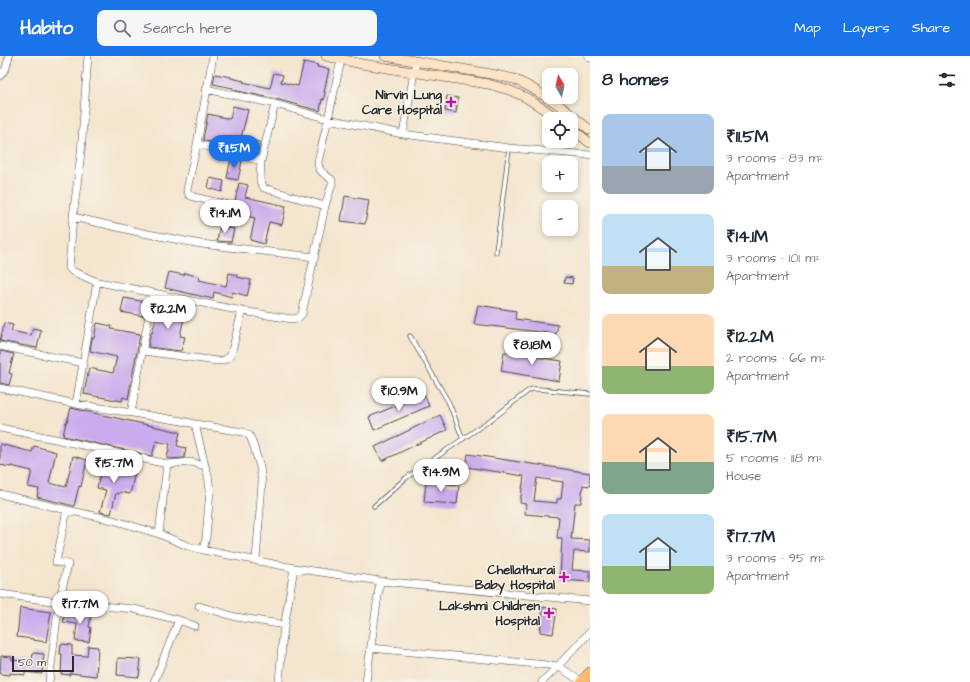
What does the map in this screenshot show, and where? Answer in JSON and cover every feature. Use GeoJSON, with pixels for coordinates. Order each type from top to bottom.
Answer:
{"type":"FeatureCollection","features":[{"type":"Feature","properties":{"kind":"main road"},"geometry":{"type":"LineString","coordinates":[[326,56],[341,60],[488,84],[525,97],[548,112]]}},
{"type":"Feature","properties":{"kind":"main road"},"geometry":{"type":"LineString","coordinates":[[385,56],[514,79],[559,105],[590,130]]}},
{"type":"Feature","properties":{"kind":"main road"},"geometry":{"type":"LineString","coordinates":[[578,134],[590,143]]}},
{"type":"Feature","properties":{"kind":"main road"},"geometry":{"type":"LineString","coordinates":[[582,682],[590,673]]}},
{"type":"Feature","properties":{"kind":"street"},"geometry":{"type":"LineString","coordinates":[[0,76],[6,68],[9,56]]}},
{"type":"Feature","properties":{"kind":"street"},"geometry":{"type":"LineString","coordinates":[[88,56],[81,153],[72,217],[69,268],[72,271],[96,282],[242,311],[292,319],[298,318],[302,314],[325,206],[332,184],[332,180],[320,171],[318,162],[341,60]]}},
{"type":"Feature","properties":{"kind":"street"},"geometry":{"type":"LineString","coordinates":[[213,56],[187,190],[189,195],[194,197],[237,207]]}},
{"type":"Feature","properties":{"kind":"street"},"geometry":{"type":"LineString","coordinates":[[403,134],[416,61]]}},
{"type":"Feature","properties":{"kind":"street"},"geometry":{"type":"LineString","coordinates":[[206,89],[275,104],[328,119],[403,134],[509,148],[590,155]]}},
{"type":"Feature","properties":{"kind":"street"},"geometry":{"type":"LineString","coordinates":[[275,104],[261,161],[260,181],[264,188],[325,206]]}},
{"type":"Feature","properties":{"kind":"street"},"geometry":{"type":"LineString","coordinates":[[197,144],[261,161]]}},
{"type":"Feature","properties":{"kind":"street"},"geometry":{"type":"LineString","coordinates":[[72,217],[201,244],[315,257]]}},
{"type":"Feature","properties":{"kind":"street"},"geometry":{"type":"LineString","coordinates":[[76,404],[96,282]]}},
{"type":"Feature","properties":{"kind":"street"},"geometry":{"type":"LineString","coordinates":[[131,414],[153,293]]}},
{"type":"Feature","properties":{"kind":"street"},"geometry":{"type":"LineString","coordinates":[[143,350],[217,362],[224,361],[231,355],[242,311]]}},
{"type":"Feature","properties":{"kind":"street"},"geometry":{"type":"LineString","coordinates":[[0,346],[83,363]]}},
{"type":"Feature","properties":{"kind":"street"},"geometry":{"type":"LineString","coordinates":[[0,388],[131,414],[243,432],[249,435],[260,467],[262,484],[256,560]]}},
{"type":"Feature","properties":{"kind":"street"},"geometry":{"type":"LineString","coordinates":[[195,424],[204,466],[208,475],[210,490],[206,538],[203,550]]}},
{"type":"Feature","properties":{"kind":"street"},"geometry":{"type":"LineString","coordinates":[[0,428],[167,464],[191,462],[204,466]]}},
{"type":"Feature","properties":{"kind":"street"},"geometry":{"type":"LineString","coordinates":[[159,534],[167,464]]}},
{"type":"Feature","properties":{"kind":"street"},"geometry":{"type":"LineString","coordinates":[[0,494],[112,520],[159,534],[203,550],[294,568],[380,581],[590,601]]}},
{"type":"Feature","properties":{"kind":"street"},"geometry":{"type":"LineString","coordinates":[[49,682],[59,602],[68,564],[56,562],[67,510]]}},
{"type":"Feature","properties":{"kind":"street"},"geometry":{"type":"LineString","coordinates":[[279,682],[285,625],[294,568]]}},
{"type":"Feature","properties":{"kind":"street"},"geometry":{"type":"LineString","coordinates":[[366,682],[380,581]]}},
{"type":"Feature","properties":{"kind":"street"},"geometry":{"type":"LineString","coordinates":[[0,594],[59,602],[134,609],[179,620],[195,626]]}},
{"type":"Feature","properties":{"kind":"street"},"geometry":{"type":"LineString","coordinates":[[199,606],[236,617],[285,625]]}},
{"type":"Feature","properties":{"kind":"street"},"geometry":{"type":"LineString","coordinates":[[154,682],[179,620]]}},
{"type":"Feature","properties":{"kind":"street"},"geometry":{"type":"LineString","coordinates":[[542,682],[590,632]]}},
{"type":"Feature","properties":{"kind":"street"},"geometry":{"type":"LineString","coordinates":[[371,648],[558,666],[582,682]]}},
{"type":"Feature","properties":{"kind":"lane"},"geometry":{"type":"LineString","coordinates":[[496,252],[509,148]]}},
{"type":"Feature","properties":{"kind":"lane"},"geometry":{"type":"LineString","coordinates":[[410,336],[449,403],[463,439]]}},
{"type":"Feature","properties":{"kind":"lane"},"geometry":{"type":"LineString","coordinates":[[374,506],[406,478],[496,416],[528,391],[539,389],[590,394]]}},
{"type":"Feature","properties":{"kind":"building"},"geometry":{"type":"Polygon","coordinates":[[[304,62],[318,65],[317,67],[329,69],[324,92],[324,100],[322,99],[320,111],[213,84],[215,74],[270,88],[274,73],[283,75],[281,82],[298,86],[304,62]]]}},
{"type":"Feature","properties":{"kind":"building"},"geometry":{"type":"Polygon","coordinates":[[[447,96],[458,98],[456,113],[445,111],[447,96]]]}},
{"type":"Feature","properties":{"kind":"building"},"geometry":{"type":"Polygon","coordinates":[[[233,106],[248,110],[241,138],[260,142],[257,155],[203,140],[208,114],[230,119],[233,106]]]}},
{"type":"Feature","properties":{"kind":"building"},"geometry":{"type":"Polygon","coordinates":[[[231,158],[242,161],[238,180],[227,178],[231,158]]]}},
{"type":"Feature","properties":{"kind":"building"},"geometry":{"type":"Polygon","coordinates":[[[210,178],[224,181],[222,192],[208,188],[210,178]]]}},
{"type":"Feature","properties":{"kind":"building"},"geometry":{"type":"Polygon","coordinates":[[[239,183],[248,185],[245,197],[286,206],[282,225],[269,222],[264,244],[250,240],[255,218],[243,215],[246,204],[235,201],[239,183]]]}},
{"type":"Feature","properties":{"kind":"building"},"geometry":{"type":"Polygon","coordinates":[[[345,196],[369,200],[365,224],[341,221],[345,196]]]}},
{"type":"Feature","properties":{"kind":"building"},"geometry":{"type":"Polygon","coordinates":[[[220,226],[234,229],[231,242],[217,241],[220,226]]]}},
{"type":"Feature","properties":{"kind":"building"},"geometry":{"type":"Polygon","coordinates":[[[169,272],[184,275],[185,273],[200,277],[199,280],[226,286],[229,273],[237,275],[237,277],[251,280],[247,296],[233,292],[232,297],[214,292],[213,299],[165,288],[169,272]]]}},
{"type":"Feature","properties":{"kind":"building"},"geometry":{"type":"Polygon","coordinates":[[[565,277],[573,278],[572,284],[564,283],[565,277]]]}},
{"type":"Feature","properties":{"kind":"building"},"geometry":{"type":"Polygon","coordinates":[[[124,298],[146,302],[143,316],[121,312],[124,298]]]}},
{"type":"Feature","properties":{"kind":"building"},"geometry":{"type":"Polygon","coordinates":[[[478,305],[516,311],[515,319],[558,325],[556,334],[474,324],[478,305]]]}},
{"type":"Feature","properties":{"kind":"building"},"geometry":{"type":"Polygon","coordinates":[[[159,307],[185,313],[180,336],[185,337],[181,351],[148,347],[159,307]]]}},
{"type":"Feature","properties":{"kind":"building"},"geometry":{"type":"Polygon","coordinates":[[[4,323],[13,325],[11,331],[31,335],[33,328],[41,330],[37,348],[0,341],[4,323]]]}},
{"type":"Feature","properties":{"kind":"building"},"geometry":{"type":"Polygon","coordinates":[[[97,323],[112,326],[111,329],[140,334],[128,399],[123,397],[122,401],[84,394],[89,368],[113,373],[117,357],[90,351],[92,338],[94,338],[97,323]]]}},
{"type":"Feature","properties":{"kind":"building"},"geometry":{"type":"Polygon","coordinates":[[[0,351],[14,354],[9,373],[12,374],[9,385],[0,383],[0,351]]]}},
{"type":"Feature","properties":{"kind":"building"},"geometry":{"type":"Polygon","coordinates":[[[504,352],[562,361],[559,381],[501,371],[504,352]]]}},
{"type":"Feature","properties":{"kind":"building"},"geometry":{"type":"Polygon","coordinates":[[[424,394],[429,406],[374,430],[369,417],[424,394]]]}},
{"type":"Feature","properties":{"kind":"building"},"geometry":{"type":"Polygon","coordinates":[[[71,408],[180,432],[177,446],[186,448],[184,458],[167,458],[170,444],[156,441],[152,456],[63,436],[71,408]]]}},
{"type":"Feature","properties":{"kind":"building"},"geometry":{"type":"Polygon","coordinates":[[[440,415],[447,430],[382,461],[375,447],[440,415]]]}},
{"type":"Feature","properties":{"kind":"building"},"geometry":{"type":"Polygon","coordinates":[[[0,444],[32,452],[34,446],[56,452],[49,483],[66,487],[73,456],[87,460],[81,487],[79,486],[74,506],[37,497],[39,489],[28,487],[32,471],[0,465],[0,444]]]}},
{"type":"Feature","properties":{"kind":"building"},"geometry":{"type":"Polygon","coordinates":[[[468,454],[590,473],[590,486],[583,485],[581,503],[575,503],[571,539],[590,540],[590,552],[574,551],[572,570],[590,571],[590,582],[560,580],[562,538],[557,538],[559,517],[525,514],[526,504],[520,503],[524,476],[466,467],[468,454]],[[537,478],[534,501],[557,503],[557,499],[561,499],[563,482],[537,478]]]}},
{"type":"Feature","properties":{"kind":"building"},"geometry":{"type":"Polygon","coordinates":[[[103,461],[125,468],[125,471],[135,473],[130,494],[120,492],[119,494],[116,493],[111,514],[100,512],[106,490],[97,488],[103,461]]]}},
{"type":"Feature","properties":{"kind":"building"},"geometry":{"type":"Polygon","coordinates":[[[426,482],[459,485],[457,504],[424,502],[426,482]]]}},
{"type":"Feature","properties":{"kind":"building"},"geometry":{"type":"Polygon","coordinates":[[[543,607],[557,609],[553,634],[540,632],[543,607]]]}},
{"type":"Feature","properties":{"kind":"building"},"geometry":{"type":"Polygon","coordinates":[[[20,608],[51,612],[46,642],[17,637],[20,608]]]}},
{"type":"Feature","properties":{"kind":"building"},"geometry":{"type":"Polygon","coordinates":[[[65,611],[91,614],[89,642],[75,641],[77,624],[63,622],[65,611]]]}},
{"type":"Feature","properties":{"kind":"building"},"geometry":{"type":"Polygon","coordinates":[[[61,644],[72,645],[72,655],[87,656],[88,646],[98,647],[96,676],[70,673],[70,675],[61,674],[61,644]]]}},
{"type":"Feature","properties":{"kind":"building"},"geometry":{"type":"Polygon","coordinates":[[[33,653],[44,654],[42,674],[25,672],[25,675],[10,673],[10,675],[0,674],[1,656],[12,657],[12,660],[32,662],[33,653]]]}},
{"type":"Feature","properties":{"kind":"building"},"geometry":{"type":"Polygon","coordinates":[[[118,658],[141,659],[139,677],[117,675],[118,658]]]}},
{"type":"Feature","properties":{"kind":"place","name":"Nirvin Lung Care Hospital"},"geometry":{"type":"Point","coordinates":[451,102]}},
{"type":"Feature","properties":{"kind":"place","name":"Chellathurai Baby Hospital"},"geometry":{"type":"Point","coordinates":[564,577]}},
{"type":"Feature","properties":{"kind":"place","name":"Lakshmi Children Hospital"},"geometry":{"type":"Point","coordinates":[549,613]}}]}
